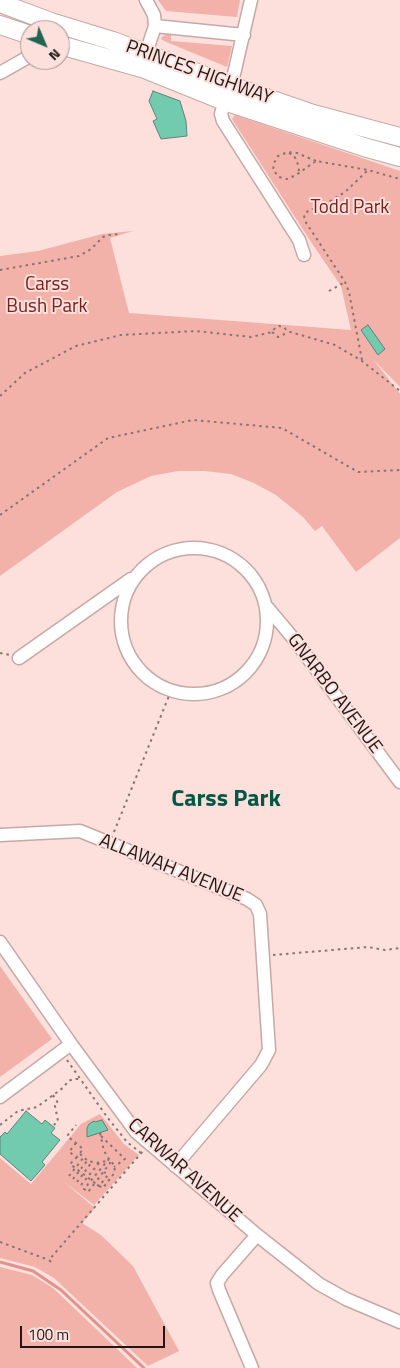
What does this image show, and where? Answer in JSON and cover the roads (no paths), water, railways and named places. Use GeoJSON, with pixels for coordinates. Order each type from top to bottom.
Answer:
{"type":"FeatureCollection","features":[{"type":"Feature","properties":{"kind":"highway","name":"PRINCES HIGHWAY"},"geometry":{"type":"LineString","coordinates":[[0,3],[37,20]]}},
{"type":"Feature","properties":{"kind":"highway"},"geometry":{"type":"LineString","coordinates":[[0,25],[20,32]]}},
{"type":"Feature","properties":{"kind":"highway","name":"PRINCES HIGHWAY"},"geometry":{"type":"LineString","coordinates":[[70,32],[146,53],[226,93],[364,147],[400,157]]}},
{"type":"Feature","properties":{"kind":"highway","name":"PRINCES HIGHWAY"},"geometry":{"type":"LineString","coordinates":[[70,48],[226,93],[400,137]]}},
{"type":"Feature","properties":{"kind":"street"},"geometry":{"type":"LineString","coordinates":[[146,0],[154,15],[155,26],[146,53]]}},
{"type":"Feature","properties":{"kind":"street"},"geometry":{"type":"LineString","coordinates":[[251,0],[244,36],[221,114],[299,240],[304,254]]}},
{"type":"Feature","properties":{"kind":"street"},"geometry":{"type":"LineString","coordinates":[[155,26],[244,36]]}},
{"type":"Feature","properties":{"kind":"street"},"geometry":{"type":"LineString","coordinates":[[0,73],[20,62]]}},
{"type":"Feature","properties":{"kind":"street","name":"GNARBO AVENUE"},"geometry":{"type":"LineString","coordinates":[[19,658],[134,578],[152,562],[169,553],[188,548],[210,550],[234,560],[260,586],[267,607],[267,628],[262,650],[255,662],[234,683],[214,692],[193,695],[171,691],[150,680],[129,655],[121,629],[120,613],[122,601],[134,578]]}},
{"type":"Feature","properties":{"kind":"street","name":"GNARBO AVENUE"},"geometry":{"type":"LineString","coordinates":[[267,607],[293,638],[400,782]]}},
{"type":"Feature","properties":{"kind":"street","name":"ALLAWAH AVENUE"},"geometry":{"type":"LineString","coordinates":[[0,834],[80,831],[247,899],[256,905],[260,914],[269,1044],[267,1054],[261,1065],[175,1166]]}},
{"type":"Feature","properties":{"kind":"street","name":"CARWAR AVENUE"},"geometry":{"type":"LineString","coordinates":[[0,942],[70,1044],[116,1108],[136,1132],[145,1149],[175,1166],[257,1235],[328,1290],[400,1322]]}},
{"type":"Feature","properties":{"kind":"street"},"geometry":{"type":"LineString","coordinates":[[0,1097],[70,1044]]}},
{"type":"Feature","properties":{"kind":"street"},"geometry":{"type":"LineString","coordinates":[[252,1368],[217,1283],[257,1235]]}},
{"type":"Feature","properties":{"kind":"waterway"},"geometry":{"type":"LineString","coordinates":[[0,1262],[33,1271],[61,1290],[144,1368]]}},
{"type":"Feature","properties":{"kind":"district","name":"Carss Park"},"geometry":{"type":"Point","coordinates":[226,800]}},
{"type":"Feature","properties":{"kind":"park label","name":"Todd Park"},"geometry":{"type":"Point","coordinates":[350,208]}},
{"type":"Feature","properties":{"kind":"park label","name":"Carss Bush Park"},"geometry":{"type":"Point","coordinates":[47,296]}}]}
